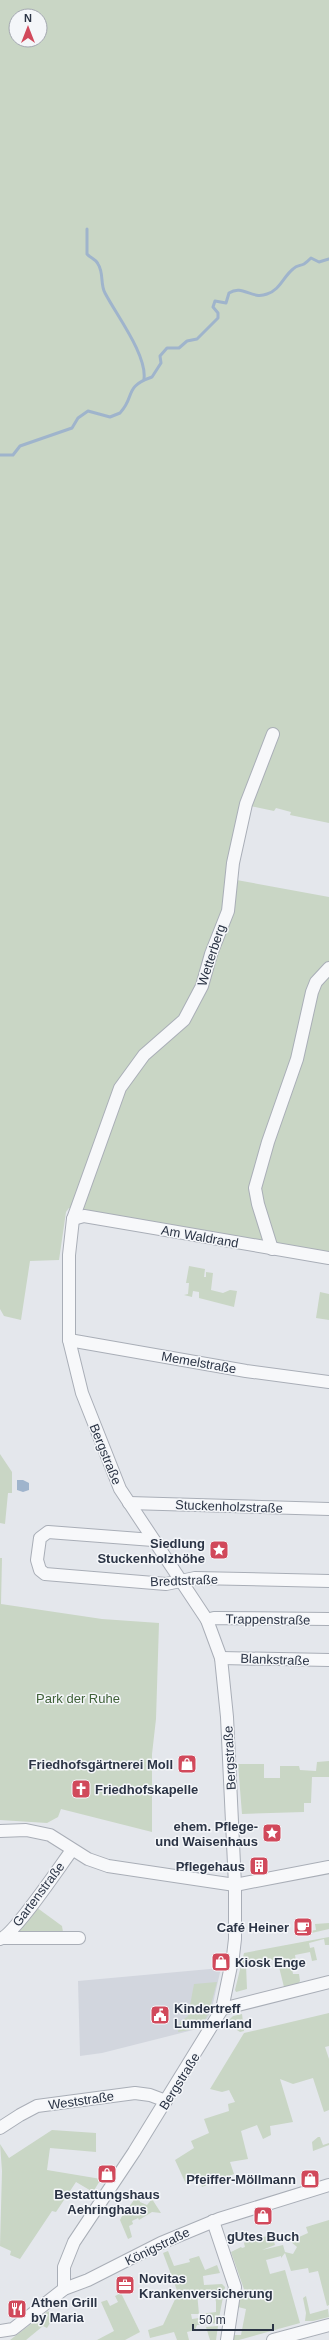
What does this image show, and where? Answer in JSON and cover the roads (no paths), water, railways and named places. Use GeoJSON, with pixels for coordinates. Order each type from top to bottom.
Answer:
{"type":"FeatureCollection","features":[{"type":"Feature","properties":{"kind":"street","name":"Wetterberg"},"geometry":{"type":"LineString","coordinates":[[73,1219],[120,1088],[144,1055],[184,1020],[202,986],[211,954],[228,912],[233,863],[246,804],[273,734]]}},
{"type":"Feature","properties":{"kind":"street"},"geometry":{"type":"LineString","coordinates":[[272,1249],[258,1204],[255,1188],[266,1148],[297,1059],[312,992],[316,982],[329,968]]}},
{"type":"Feature","properties":{"kind":"street","name":"Am Waldrand"},"geometry":{"type":"LineString","coordinates":[[73,1219],[84,1216],[329,1258]]}},
{"type":"Feature","properties":{"kind":"street","name":"Bergstraße"},"geometry":{"type":"LineString","coordinates":[[64,2289],[64,2267],[74,2242],[166,2101],[222,2009],[234,1956],[235,1885],[227,1705],[221,1658],[207,1620],[153,1540],[114,1478],[82,1393],[69,1340],[69,1255],[73,1219]]}},
{"type":"Feature","properties":{"kind":"street","name":"Memelstraße"},"geometry":{"type":"LineString","coordinates":[[69,1340],[246,1371],[329,1382]]}},
{"type":"Feature","properties":{"kind":"street","name":"Stuckenholzstraße"},"geometry":{"type":"LineString","coordinates":[[129,1503],[329,1509]]}},
{"type":"Feature","properties":{"kind":"street","name":"Bredtstraße"},"geometry":{"type":"LineString","coordinates":[[153,1540],[48,1532],[40,1538],[37,1560],[40,1570],[45,1574],[166,1584],[195,1578],[329,1581]]}},
{"type":"Feature","properties":{"kind":"street","name":"Trappenstraße"},"geometry":{"type":"LineString","coordinates":[[207,1620],[214,1618],[329,1619]]}},
{"type":"Feature","properties":{"kind":"street","name":"Blankstraße"},"geometry":{"type":"LineString","coordinates":[[221,1658],[329,1660]]}},
{"type":"Feature","properties":{"kind":"street","name":"Gartenstraße"},"geometry":{"type":"LineString","coordinates":[[0,1831],[26,1830],[50,1835],[72,1850],[97,1864],[235,1885],[329,1867]]}},
{"type":"Feature","properties":{"kind":"street","name":"Gartenstraße"},"geometry":{"type":"LineString","coordinates":[[2,1938],[72,1850]]}},
{"type":"Feature","properties":{"kind":"street","name":"Gartenstraße"},"geometry":{"type":"LineString","coordinates":[[2,1938],[79,1938]]}},
{"type":"Feature","properties":{"kind":"street"},"geometry":{"type":"LineString","coordinates":[[222,2009],[329,1982]]}},
{"type":"Feature","properties":{"kind":"street","name":"Weststraße"},"geometry":{"type":"LineString","coordinates":[[0,2128],[37,2106],[135,2093],[150,2095],[166,2101]]}},
{"type":"Feature","properties":{"kind":"street","name":"Königstraße"},"geometry":{"type":"LineString","coordinates":[[1,2332],[13,2329],[64,2289],[88,2280],[161,2243],[213,2221],[329,2185]]}},
{"type":"Feature","properties":{"kind":"street"},"geometry":{"type":"LineString","coordinates":[[213,2221],[235,2287],[227,2340]]}},
{"type":"Feature","properties":{"kind":"street"},"geometry":{"type":"LineString","coordinates":[[273,2340],[329,2325]]}},
{"type":"Feature","properties":{"kind":"water"},"geometry":{"type":"Polygon","coordinates":[[[17,1480],[23,1480],[29,1483],[29,1490],[23,1492],[17,1490],[17,1480]]]}},
{"type":"Feature","properties":{"kind":"waterway"},"geometry":{"type":"LineString","coordinates":[[87,229],[87,254],[96,261],[100,267],[104,290],[136,347],[144,369],[144,379]]}},
{"type":"Feature","properties":{"kind":"waterway"},"geometry":{"type":"LineString","coordinates":[[0,455],[13,455],[20,446],[72,428],[78,418],[88,411],[110,417],[120,413],[128,402],[133,388],[137,384],[152,377],[161,363],[160,356],[167,348],[179,348],[187,341],[197,339],[218,318],[218,313],[213,307],[215,301],[226,303],[229,293],[239,290],[256,295],[267,294],[275,290],[294,268],[304,264],[311,258],[319,262],[329,259]]}},
{"type":"Feature","properties":{"kind":"place","name":"Siedlung Stuckenholzhöhe"},"geometry":{"type":"Point","coordinates":[219,1550]}},
{"type":"Feature","properties":{"kind":"place","name":"Friedhofsgärtnerei Moll"},"geometry":{"type":"Point","coordinates":[187,1764]}},
{"type":"Feature","properties":{"kind":"place","name":"Friedhofskapelle"},"geometry":{"type":"Point","coordinates":[81,1789]}},
{"type":"Feature","properties":{"kind":"place","name":"ehem. Pflege- und Waisenhaus"},"geometry":{"type":"Point","coordinates":[272,1833]}},
{"type":"Feature","properties":{"kind":"place","name":"Pflegehaus"},"geometry":{"type":"Point","coordinates":[259,1866]}},
{"type":"Feature","properties":{"kind":"place","name":"Café Heiner"},"geometry":{"type":"Point","coordinates":[303,1927]}},
{"type":"Feature","properties":{"kind":"place","name":"Kiosk Enge"},"geometry":{"type":"Point","coordinates":[221,1962]}},
{"type":"Feature","properties":{"kind":"place","name":"Kindertreff Lummerland"},"geometry":{"type":"Point","coordinates":[160,2015]}},
{"type":"Feature","properties":{"kind":"place","name":"Bestattungshaus Aehringhaus"},"geometry":{"type":"Point","coordinates":[107,2174]}},
{"type":"Feature","properties":{"kind":"place","name":"Pfeiffer-Möllmann"},"geometry":{"type":"Point","coordinates":[310,2179]}},
{"type":"Feature","properties":{"kind":"place","name":"gUtes Buch"},"geometry":{"type":"Point","coordinates":[263,2216]}},
{"type":"Feature","properties":{"kind":"place","name":"Novitas Krankenversicherung"},"geometry":{"type":"Point","coordinates":[125,2285]}},
{"type":"Feature","properties":{"kind":"place","name":"Athen Grill by Maria"},"geometry":{"type":"Point","coordinates":[17,2309]}},
{"type":"Feature","properties":{"kind":"park label","name":"Park der Ruhe"},"geometry":{"type":"Point","coordinates":[78,1698]}}]}
